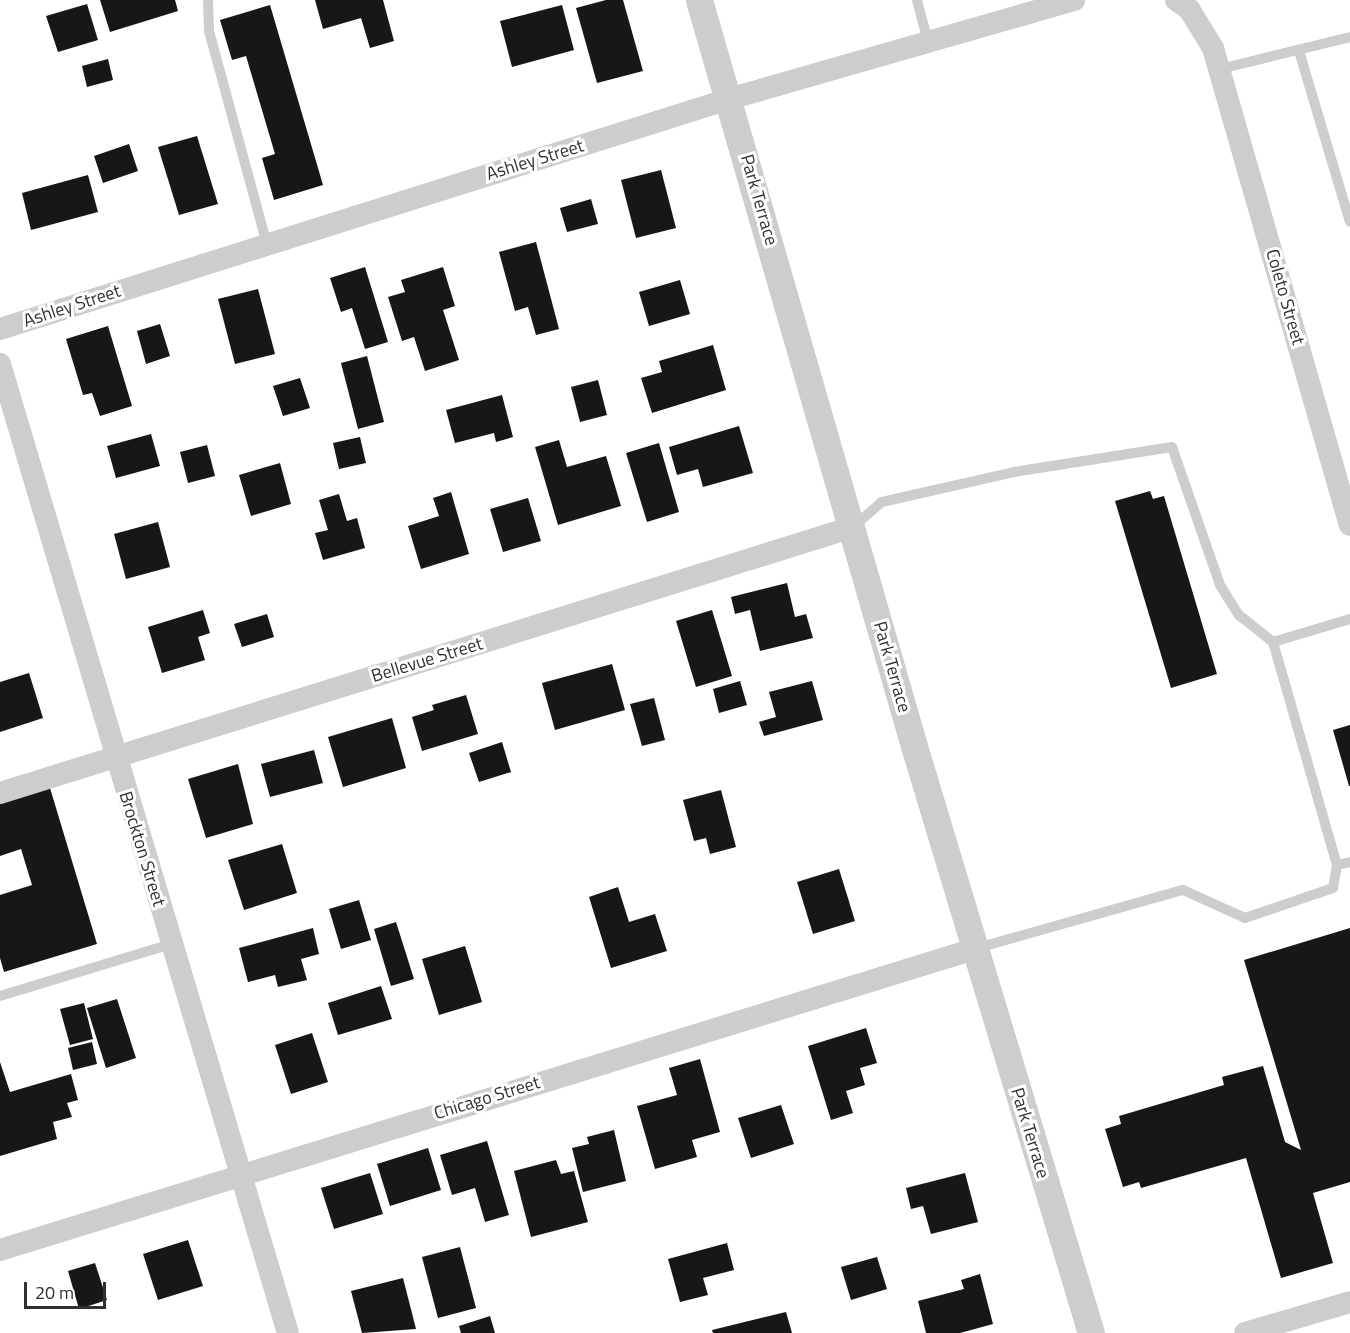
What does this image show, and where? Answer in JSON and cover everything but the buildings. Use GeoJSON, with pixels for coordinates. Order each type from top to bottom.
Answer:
{"type":"FeatureCollection","features":[{"type":"Feature","properties":{"kind":"street","name":"Park Terrace"},"geometry":{"type":"LineString","coordinates":[[699,0],[974,949],[1091,1333]]}},
{"type":"Feature","properties":{"kind":"street","name":"Ashley Street"},"geometry":{"type":"LineString","coordinates":[[0,329],[729,99],[1074,0]]}},
{"type":"Feature","properties":{"kind":"street"},"geometry":{"type":"LineString","coordinates":[[1176,0],[1189,9],[1214,48],[1220,69]]}},
{"type":"Feature","properties":{"kind":"street","name":"Coleto Street"},"geometry":{"type":"LineString","coordinates":[[1220,69],[1350,525]]}},
{"type":"Feature","properties":{"kind":"street","name":"Brockton Street"},"geometry":{"type":"LineString","coordinates":[[0,364],[114,758],[288,1333]]}},
{"type":"Feature","properties":{"kind":"street","name":"Bellevue Street"},"geometry":{"type":"LineString","coordinates":[[0,793],[853,527]]}},
{"type":"Feature","properties":{"kind":"street","name":"Chicago Street"},"geometry":{"type":"LineString","coordinates":[[0,1250],[974,949]]}},
{"type":"Feature","properties":{"kind":"street"},"geometry":{"type":"LineString","coordinates":[[1245,1333],[1350,1302]]}},
{"type":"Feature","properties":{"kind":"lane"},"geometry":{"type":"LineString","coordinates":[[208,0],[209,31],[267,245]]}},
{"type":"Feature","properties":{"kind":"lane"},"geometry":{"type":"LineString","coordinates":[[917,0],[928,42]]}},
{"type":"Feature","properties":{"kind":"lane"},"geometry":{"type":"LineString","coordinates":[[1220,69],[1350,37]]}},
{"type":"Feature","properties":{"kind":"lane"},"geometry":{"type":"LineString","coordinates":[[1299,51],[1350,222]]}},
{"type":"Feature","properties":{"kind":"lane"},"geometry":{"type":"LineString","coordinates":[[853,527],[882,502],[1014,472],[1172,447],[1220,585],[1239,615],[1273,642],[1336,866],[1333,888],[1245,918],[1183,890],[974,949]]}},
{"type":"Feature","properties":{"kind":"lane"},"geometry":{"type":"LineString","coordinates":[[1273,642],[1350,619]]}},
{"type":"Feature","properties":{"kind":"lane"},"geometry":{"type":"LineString","coordinates":[[1336,866],[1350,862]]}},
{"type":"Feature","properties":{"kind":"lane"},"geometry":{"type":"LineString","coordinates":[[0,996],[171,944]]}}]}
